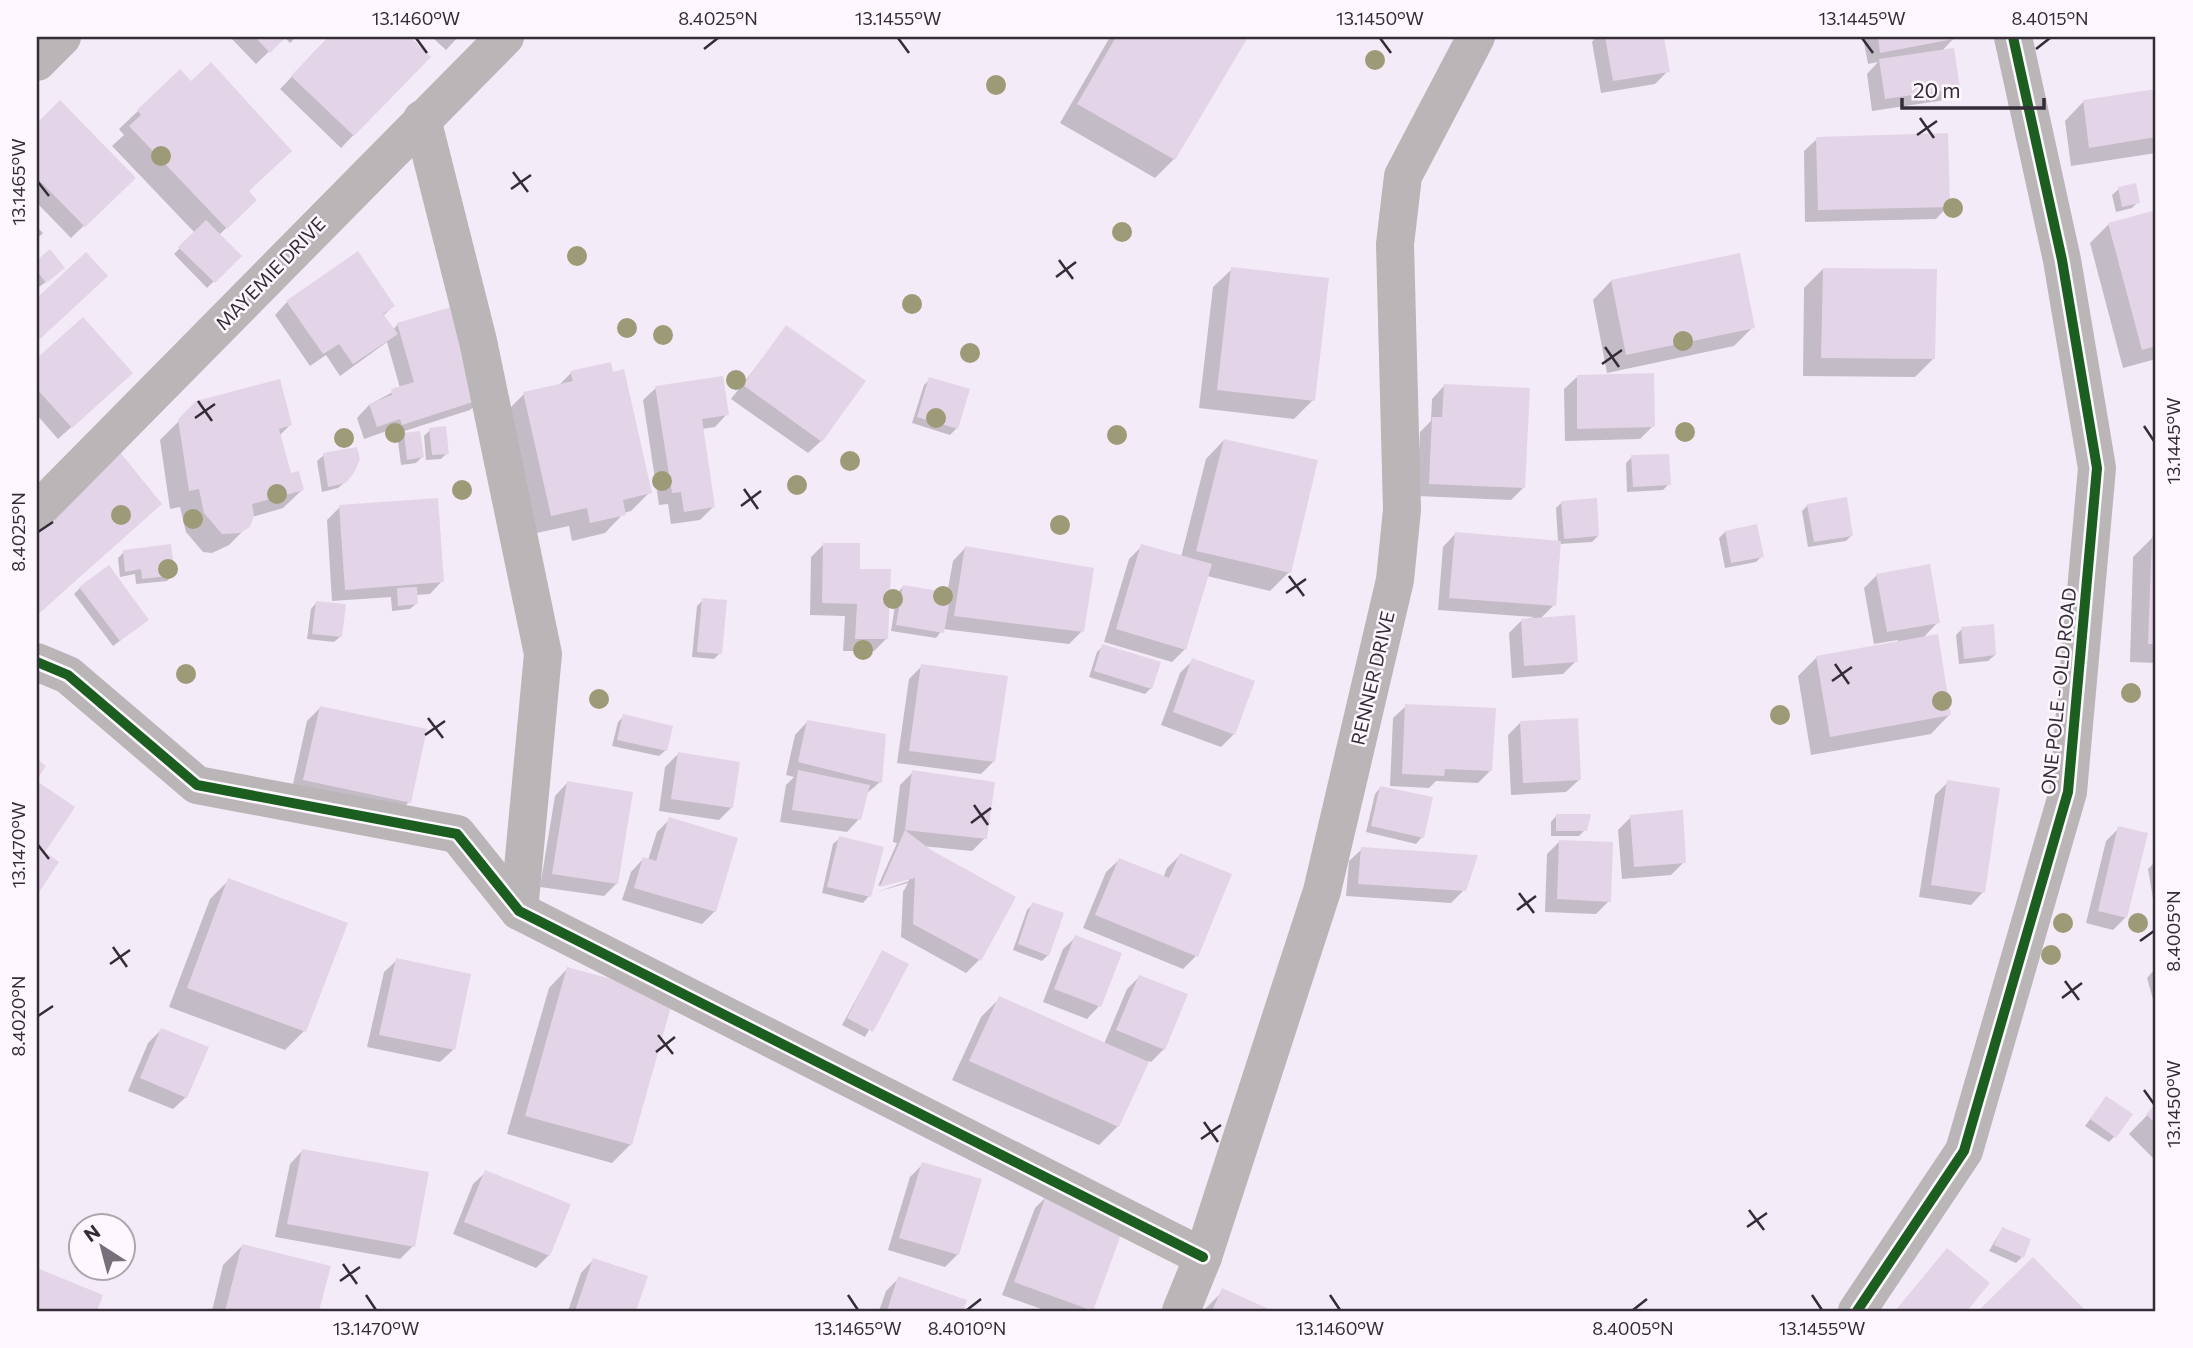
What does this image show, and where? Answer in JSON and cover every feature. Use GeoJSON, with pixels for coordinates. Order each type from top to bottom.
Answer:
{"type":"FeatureCollection","features":[{"type":"Feature","properties":{"kind":"street"},"geometry":{"type":"LineString","coordinates":[[37,62],[62,37]]}},
{"type":"Feature","properties":{"kind":"street","name":"MAYEMIE DRIVE"},"geometry":{"type":"LineString","coordinates":[[37,511],[505,37]]}},
{"type":"Feature","properties":{"kind":"street","name":"RENNER DRIVE"},"geometry":{"type":"LineString","coordinates":[[1181,1311],[1203,1257],[1322,891],[1395,580],[1402,510],[1395,244],[1404,176],[1476,37]]}},
{"type":"Feature","properties":{"kind":"street","name":"ONE POLE - OLD ROAD"},"geometry":{"type":"LineString","coordinates":[[1857,1311],[1964,1151],[2017,976],[2068,792],[2097,468],[2062,260],[2013,37]]}},
{"type":"Feature","properties":{"kind":"street"},"geometry":{"type":"LineString","coordinates":[[422,119],[478,341],[542,654],[519,911]]}},
{"type":"Feature","properties":{"kind":"street"},"geometry":{"type":"LineString","coordinates":[[37,662],[68,676],[197,785],[457,834],[519,911],[1203,1257]]}},
{"type":"Feature","properties":{"kind":"building"},"geometry":{"type":"Polygon","coordinates":[[[255,37],[286,37],[270,53],[255,37]]]}},
{"type":"Feature","properties":{"kind":"building"},"geometry":{"type":"Polygon","coordinates":[[[328,37],[410,37],[431,57],[354,136],[291,76],[328,37]]]}},
{"type":"Feature","properties":{"kind":"building"},"geometry":{"type":"Polygon","coordinates":[[[1116,37],[1248,37],[1175,160],[1077,104],[1116,37]]]}},
{"type":"Feature","properties":{"kind":"building"},"geometry":{"type":"Polygon","coordinates":[[[1605,37],[1664,37],[1670,72],[1613,81],[1605,37]]]}},
{"type":"Feature","properties":{"kind":"building"},"geometry":{"type":"Polygon","coordinates":[[[1878,37],[1959,37],[1959,38],[1880,53],[1878,37]]]}},
{"type":"Feature","properties":{"kind":"building"},"geometry":{"type":"Polygon","coordinates":[[[1954,48],[1960,88],[1885,99],[1879,59],[1954,48]]]}},
{"type":"Feature","properties":{"kind":"building"},"geometry":{"type":"Polygon","coordinates":[[[211,62],[292,151],[249,191],[257,200],[227,229],[129,126],[141,115],[137,110],[180,69],[191,81],[211,62]]]}},
{"type":"Feature","properties":{"kind":"building"},"geometry":{"type":"Polygon","coordinates":[[[2156,89],[2156,137],[2089,148],[2083,100],[2156,89]]]}},
{"type":"Feature","properties":{"kind":"building"},"geometry":{"type":"Polygon","coordinates":[[[60,100],[136,178],[85,227],[37,178],[37,123],[60,100]]]}},
{"type":"Feature","properties":{"kind":"building"},"geometry":{"type":"Polygon","coordinates":[[[1948,133],[1950,207],[1818,210],[1816,137],[1948,133]]]}},
{"type":"Feature","properties":{"kind":"building"},"geometry":{"type":"Polygon","coordinates":[[[2136,183],[2140,203],[2122,207],[2118,187],[2136,183]]]}},
{"type":"Feature","properties":{"kind":"building"},"geometry":{"type":"Polygon","coordinates":[[[2156,210],[2156,346],[2142,350],[2108,223],[2156,210]]]}},
{"type":"Feature","properties":{"kind":"building"},"geometry":{"type":"Polygon","coordinates":[[[206,220],[242,256],[215,283],[178,247],[206,220]]]}},
{"type":"Feature","properties":{"kind":"building"},"geometry":{"type":"Polygon","coordinates":[[[50,249],[65,268],[46,283],[37,271],[37,260],[50,249]]]}},
{"type":"Feature","properties":{"kind":"building"},"geometry":{"type":"Polygon","coordinates":[[[358,251],[395,306],[383,314],[398,334],[353,364],[339,344],[323,354],[286,301],[358,251]]]}},
{"type":"Feature","properties":{"kind":"building"},"geometry":{"type":"Polygon","coordinates":[[[86,252],[108,276],[40,339],[37,335],[37,298],[86,252]]]}},
{"type":"Feature","properties":{"kind":"building"},"geometry":{"type":"Polygon","coordinates":[[[1740,253],[1755,328],[1626,355],[1611,280],[1740,253]]]}},
{"type":"Feature","properties":{"kind":"building"},"geometry":{"type":"Polygon","coordinates":[[[1231,267],[1329,278],[1315,401],[1217,390],[1231,267]]]}},
{"type":"Feature","properties":{"kind":"building"},"geometry":{"type":"Polygon","coordinates":[[[1823,268],[1937,269],[1935,359],[1821,358],[1823,268]]]}},
{"type":"Feature","properties":{"kind":"building"},"geometry":{"type":"Polygon","coordinates":[[[458,305],[485,398],[402,425],[400,419],[377,427],[369,404],[392,395],[391,389],[414,382],[397,323],[458,305]]]}},
{"type":"Feature","properties":{"kind":"building"},"geometry":{"type":"Polygon","coordinates":[[[83,317],[133,373],[72,428],[37,389],[37,358],[83,317]]]}},
{"type":"Feature","properties":{"kind":"building"},"geometry":{"type":"Polygon","coordinates":[[[786,325],[866,381],[822,442],[743,385],[786,325]]]}},
{"type":"Feature","properties":{"kind":"building"},"geometry":{"type":"Polygon","coordinates":[[[611,362],[613,372],[624,369],[652,493],[623,500],[626,515],[590,523],[587,508],[551,516],[523,392],[573,381],[570,371],[611,362]]]}},
{"type":"Feature","properties":{"kind":"building"},"geometry":{"type":"Polygon","coordinates":[[[1654,373],[1655,427],[1577,429],[1577,375],[1654,373]]]}},
{"type":"Feature","properties":{"kind":"building"},"geometry":{"type":"Polygon","coordinates":[[[723,376],[729,415],[702,419],[715,507],[684,512],[681,492],[672,493],[655,386],[723,376]]]}},
{"type":"Feature","properties":{"kind":"building"},"geometry":{"type":"Polygon","coordinates":[[[929,377],[970,389],[958,429],[917,417],[929,377]]]}},
{"type":"Feature","properties":{"kind":"building"},"geometry":{"type":"Polygon","coordinates":[[[280,379],[292,425],[279,429],[291,473],[299,471],[304,490],[252,504],[254,516],[250,527],[240,533],[222,534],[204,513],[199,489],[189,491],[178,419],[196,401],[280,379]]]}},
{"type":"Feature","properties":{"kind":"building"},"geometry":{"type":"Polygon","coordinates":[[[1444,384],[1530,388],[1525,488],[1429,484],[1432,417],[1442,417],[1444,384]]]}},
{"type":"Feature","properties":{"kind":"building"},"geometry":{"type":"Polygon","coordinates":[[[446,426],[449,454],[432,455],[429,428],[446,426]]]}},
{"type":"Feature","properties":{"kind":"building"},"geometry":{"type":"Polygon","coordinates":[[[420,431],[424,457],[407,460],[404,433],[420,431]]]}},
{"type":"Feature","properties":{"kind":"building"},"geometry":{"type":"Polygon","coordinates":[[[1224,439],[1318,460],[1291,573],[1196,551],[1224,439]]]}},
{"type":"Feature","properties":{"kind":"building"},"geometry":{"type":"Polygon","coordinates":[[[357,447],[360,459],[355,471],[346,483],[328,487],[323,453],[357,447]]]}},
{"type":"Feature","properties":{"kind":"building"},"geometry":{"type":"Polygon","coordinates":[[[119,451],[162,504],[37,615],[37,530],[119,451]]]}},
{"type":"Feature","properties":{"kind":"building"},"geometry":{"type":"Polygon","coordinates":[[[1669,454],[1671,485],[1633,487],[1631,455],[1669,454]]]}},
{"type":"Feature","properties":{"kind":"building"},"geometry":{"type":"Polygon","coordinates":[[[1847,497],[1853,536],[1814,542],[1807,504],[1847,497]]]}},
{"type":"Feature","properties":{"kind":"building"},"geometry":{"type":"Polygon","coordinates":[[[438,498],[444,582],[345,590],[339,505],[438,498]]]}},
{"type":"Feature","properties":{"kind":"building"},"geometry":{"type":"Polygon","coordinates":[[[1597,498],[1599,536],[1564,539],[1561,501],[1597,498]]]}},
{"type":"Feature","properties":{"kind":"building"},"geometry":{"type":"Polygon","coordinates":[[[1757,524],[1764,557],[1731,563],[1725,531],[1757,524]]]}},
{"type":"Feature","properties":{"kind":"building"},"geometry":{"type":"Polygon","coordinates":[[[1455,532],[1561,541],[1556,606],[1449,598],[1455,532]]]}},
{"type":"Feature","properties":{"kind":"building"},"geometry":{"type":"Polygon","coordinates":[[[2152,536],[2156,536],[2156,644],[2148,644],[2152,536]]]}},
{"type":"Feature","properties":{"kind":"building"},"geometry":{"type":"Polygon","coordinates":[[[823,543],[860,543],[860,569],[891,569],[888,639],[855,639],[857,604],[822,603],[823,543]]]}},
{"type":"Feature","properties":{"kind":"building"},"geometry":{"type":"Polygon","coordinates":[[[171,544],[175,575],[142,579],[141,569],[125,572],[123,550],[171,544]]]}},
{"type":"Feature","properties":{"kind":"building"},"geometry":{"type":"Polygon","coordinates":[[[1141,544],[1212,564],[1186,650],[1116,629],[1141,544]]]}},
{"type":"Feature","properties":{"kind":"building"},"geometry":{"type":"Polygon","coordinates":[[[965,546],[1094,568],[1084,632],[954,616],[965,546]]]}},
{"type":"Feature","properties":{"kind":"building"},"geometry":{"type":"Polygon","coordinates":[[[1930,564],[1940,623],[1887,632],[1876,574],[1930,564]]]}},
{"type":"Feature","properties":{"kind":"building"},"geometry":{"type":"Polygon","coordinates":[[[109,565],[149,620],[120,641],[79,587],[109,565]]]}},
{"type":"Feature","properties":{"kind":"building"},"geometry":{"type":"Polygon","coordinates":[[[903,585],[951,593],[944,633],[896,625],[903,585]]]}},
{"type":"Feature","properties":{"kind":"building"},"geometry":{"type":"Polygon","coordinates":[[[417,587],[418,604],[398,606],[397,588],[417,587]]]}},
{"type":"Feature","properties":{"kind":"building"},"geometry":{"type":"Polygon","coordinates":[[[702,598],[727,600],[722,654],[697,652],[702,598]]]}},
{"type":"Feature","properties":{"kind":"building"},"geometry":{"type":"Polygon","coordinates":[[[316,601],[346,604],[342,637],[312,634],[316,601]]]}},
{"type":"Feature","properties":{"kind":"building"},"geometry":{"type":"Polygon","coordinates":[[[1575,615],[1578,662],[1524,666],[1521,619],[1575,615]]]}},
{"type":"Feature","properties":{"kind":"building"},"geometry":{"type":"Polygon","coordinates":[[[1994,624],[1996,655],[1964,659],[1961,627],[1994,624]]]}},
{"type":"Feature","properties":{"kind":"building"},"geometry":{"type":"Polygon","coordinates":[[[1938,634],[1951,715],[1830,737],[1816,656],[1938,634]]]}},
{"type":"Feature","properties":{"kind":"building"},"geometry":{"type":"Polygon","coordinates":[[[1102,644],[1161,662],[1152,689],[1094,671],[1102,644]]]}},
{"type":"Feature","properties":{"kind":"building"},"geometry":{"type":"Polygon","coordinates":[[[1192,658],[1255,681],[1235,735],[1173,712],[1192,658]]]}},
{"type":"Feature","properties":{"kind":"building"},"geometry":{"type":"Polygon","coordinates":[[[921,664],[1008,676],[995,762],[909,751],[921,664]]]}},
{"type":"Feature","properties":{"kind":"building"},"geometry":{"type":"Polygon","coordinates":[[[1405,704],[1496,708],[1492,771],[1445,769],[1444,776],[1402,774],[1405,704]]]}},
{"type":"Feature","properties":{"kind":"building"},"geometry":{"type":"Polygon","coordinates":[[[320,706],[427,729],[411,803],[303,780],[320,706]]]}},
{"type":"Feature","properties":{"kind":"building"},"geometry":{"type":"Polygon","coordinates":[[[623,714],[673,726],[667,751],[617,740],[623,714]]]}},
{"type":"Feature","properties":{"kind":"building"},"geometry":{"type":"Polygon","coordinates":[[[1578,718],[1581,780],[1523,783],[1520,721],[1578,718]]]}},
{"type":"Feature","properties":{"kind":"building"},"geometry":{"type":"Polygon","coordinates":[[[807,720],[886,734],[882,783],[798,762],[807,720]]]}},
{"type":"Feature","properties":{"kind":"building"},"geometry":{"type":"Polygon","coordinates":[[[678,752],[740,762],[733,808],[671,799],[678,752]]]}},
{"type":"Feature","properties":{"kind":"building"},"geometry":{"type":"Polygon","coordinates":[[[37,759],[46,766],[37,780],[37,759]]]}},
{"type":"Feature","properties":{"kind":"building"},"geometry":{"type":"Polygon","coordinates":[[[798,770],[870,785],[861,820],[792,810],[798,770]]]}},
{"type":"Feature","properties":{"kind":"building"},"geometry":{"type":"Polygon","coordinates":[[[912,770],[995,782],[987,839],[905,830],[912,770]]]}},
{"type":"Feature","properties":{"kind":"building"},"geometry":{"type":"Polygon","coordinates":[[[1947,780],[2000,788],[1985,893],[1931,885],[1947,780]]]}},
{"type":"Feature","properties":{"kind":"building"},"geometry":{"type":"Polygon","coordinates":[[[37,781],[75,807],[45,852],[59,862],[37,895],[37,781]]]}},
{"type":"Feature","properties":{"kind":"building"},"geometry":{"type":"Polygon","coordinates":[[[567,781],[633,792],[618,884],[552,874],[567,781]]]}},
{"type":"Feature","properties":{"kind":"building"},"geometry":{"type":"Polygon","coordinates":[[[1380,786],[1433,797],[1424,838],[1371,826],[1380,786]]]}},
{"type":"Feature","properties":{"kind":"building"},"geometry":{"type":"Polygon","coordinates":[[[1683,810],[1686,863],[1634,867],[1630,815],[1683,810]]]}},
{"type":"Feature","properties":{"kind":"building"},"geometry":{"type":"Polygon","coordinates":[[[1556,814],[1591,814],[1587,831],[1556,831],[1556,814]]]}},
{"type":"Feature","properties":{"kind":"building"},"geometry":{"type":"Polygon","coordinates":[[[669,817],[738,838],[716,912],[634,888],[643,857],[656,861],[669,817]]]}},
{"type":"Feature","properties":{"kind":"building"},"geometry":{"type":"Polygon","coordinates":[[[2118,826],[2148,833],[2127,918],[2098,911],[2118,826]]]}},
{"type":"Feature","properties":{"kind":"building"},"geometry":{"type":"Polygon","coordinates":[[[905,830],[931,850],[1016,897],[981,961],[913,924],[915,878],[880,887],[905,830]]]}},
{"type":"Feature","properties":{"kind":"building"},"geometry":{"type":"Polygon","coordinates":[[[839,836],[884,847],[871,897],[827,887],[839,836]]]}},
{"type":"Feature","properties":{"kind":"building"},"geometry":{"type":"Polygon","coordinates":[[[1559,840],[1613,842],[1611,902],[1557,899],[1559,840]]]}},
{"type":"Feature","properties":{"kind":"building"},"geometry":{"type":"Polygon","coordinates":[[[1361,847],[1478,855],[1466,891],[1358,884],[1361,847]]]}},
{"type":"Feature","properties":{"kind":"building"},"geometry":{"type":"Polygon","coordinates":[[[1180,853],[1232,874],[1198,957],[1095,915],[1119,858],[1169,878],[1180,853]]]}},
{"type":"Feature","properties":{"kind":"building"},"geometry":{"type":"Polygon","coordinates":[[[228,878],[348,923],[306,1032],[187,988],[228,878]]]}},
{"type":"Feature","properties":{"kind":"building"},"geometry":{"type":"Polygon","coordinates":[[[1032,902],[1064,913],[1049,956],[1018,944],[1032,902]]]}},
{"type":"Feature","properties":{"kind":"building"},"geometry":{"type":"Polygon","coordinates":[[[1075,935],[1122,953],[1101,1007],[1054,989],[1075,935]]]}},
{"type":"Feature","properties":{"kind":"building"},"geometry":{"type":"Polygon","coordinates":[[[882,950],[909,964],[873,1032],[847,1018],[882,950]]]}},
{"type":"Feature","properties":{"kind":"building"},"geometry":{"type":"Polygon","coordinates":[[[396,958],[471,974],[455,1050],[379,1035],[396,958]]]}},
{"type":"Feature","properties":{"kind":"building"},"geometry":{"type":"Polygon","coordinates":[[[567,967],[674,996],[632,1145],[525,1116],[567,967]]]}},
{"type":"Feature","properties":{"kind":"building"},"geometry":{"type":"Polygon","coordinates":[[[1139,975],[1188,994],[1165,1050],[1116,1030],[1139,975]]]}},
{"type":"Feature","properties":{"kind":"building"},"geometry":{"type":"Polygon","coordinates":[[[999,996],[1149,1062],[1119,1127],[969,1061],[999,996]]]}},
{"type":"Feature","properties":{"kind":"building"},"geometry":{"type":"Polygon","coordinates":[[[161,1028],[209,1047],[187,1098],[140,1078],[161,1028]]]}},
{"type":"Feature","properties":{"kind":"building"},"geometry":{"type":"Polygon","coordinates":[[[2106,1096],[2133,1114],[2116,1138],[2090,1119],[2106,1096]]]}},
{"type":"Feature","properties":{"kind":"building"},"geometry":{"type":"Polygon","coordinates":[[[2156,1104],[2156,1124],[2146,1114],[2156,1104]]]}},
{"type":"Feature","properties":{"kind":"building"},"geometry":{"type":"Polygon","coordinates":[[[302,1149],[429,1172],[415,1247],[287,1224],[302,1149]]]}},
{"type":"Feature","properties":{"kind":"building"},"geometry":{"type":"Polygon","coordinates":[[[922,1162],[982,1179],[959,1255],[899,1238],[922,1162]]]}},
{"type":"Feature","properties":{"kind":"building"},"geometry":{"type":"Polygon","coordinates":[[[485,1170],[571,1204],[550,1256],[464,1222],[485,1170]]]}},
{"type":"Feature","properties":{"kind":"building"},"geometry":{"type":"Polygon","coordinates":[[[1047,1193],[1126,1221],[1093,1311],[1014,1282],[1047,1193]]]}},
{"type":"Feature","properties":{"kind":"building"},"geometry":{"type":"Polygon","coordinates":[[[2002,1227],[2031,1239],[2024,1258],[1994,1245],[2002,1227]]]}},
{"type":"Feature","properties":{"kind":"building"},"geometry":{"type":"Polygon","coordinates":[[[242,1244],[331,1266],[319,1311],[225,1311],[242,1244]]]}},
{"type":"Feature","properties":{"kind":"building"},"geometry":{"type":"Polygon","coordinates":[[[1947,1248],[1990,1283],[1967,1311],[1895,1311],[1947,1248]]]}},
{"type":"Feature","properties":{"kind":"building"},"geometry":{"type":"Polygon","coordinates":[[[2033,1257],[2086,1311],[1978,1311],[2033,1257]]]}},
{"type":"Feature","properties":{"kind":"building"},"geometry":{"type":"Polygon","coordinates":[[[593,1258],[648,1276],[636,1311],[575,1311],[593,1258]]]}},
{"type":"Feature","properties":{"kind":"building"},"geometry":{"type":"Polygon","coordinates":[[[37,1268],[103,1295],[97,1311],[37,1311],[37,1268]]]}},
{"type":"Feature","properties":{"kind":"building"},"geometry":{"type":"Polygon","coordinates":[[[898,1276],[967,1300],[963,1311],[887,1311],[898,1276]]]}},
{"type":"Feature","properties":{"kind":"building"},"geometry":{"type":"Polygon","coordinates":[[[1222,1288],[1273,1311],[1212,1311],[1222,1288]]]}},
{"type":"Feature","properties":{"kind":"cycle path"},"geometry":{"type":"LineString","coordinates":[[1857,1311],[1964,1151],[2068,792],[2097,468],[2062,260],[2013,37]]}},
{"type":"Feature","properties":{"kind":"cycle path"},"geometry":{"type":"LineString","coordinates":[[37,662],[68,675],[197,785],[457,834],[519,911],[1203,1257]]}}]}
